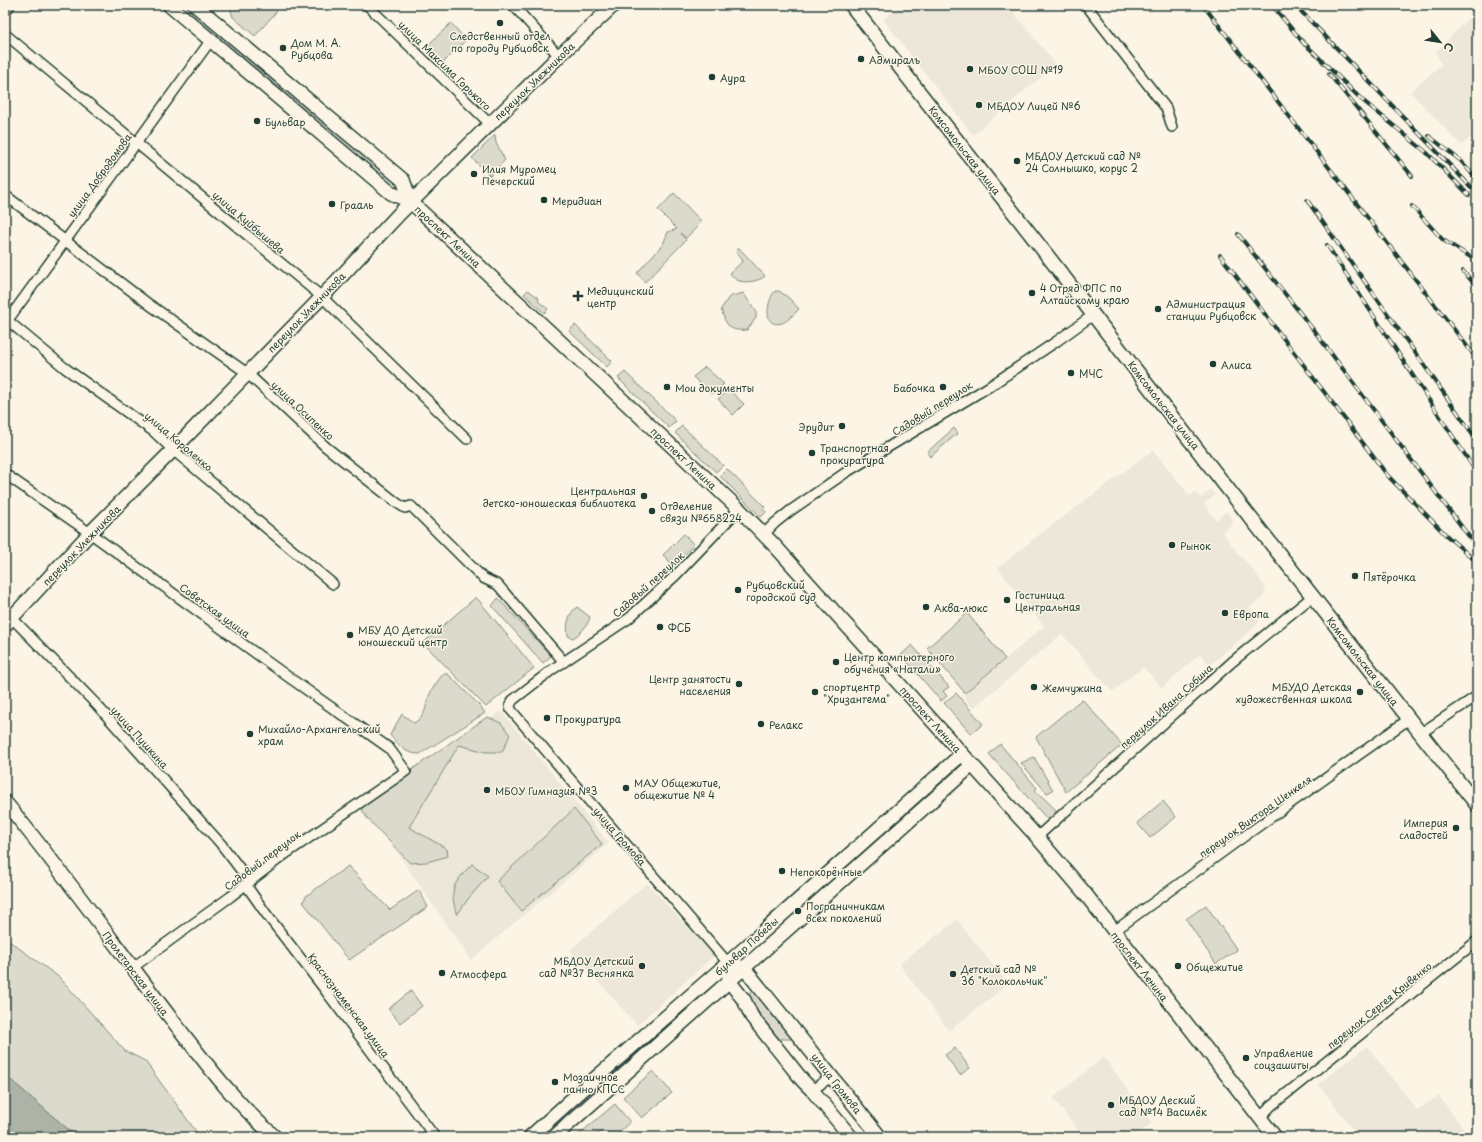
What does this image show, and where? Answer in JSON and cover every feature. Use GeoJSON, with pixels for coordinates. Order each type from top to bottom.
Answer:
{"type":"FeatureCollection","features":[{"type":"Feature","properties":{"kind":"main road","name":"проспект Ленина"},"geometry":{"type":"LineString","coordinates":[[169,5],[394,195],[411,202],[764,534],[817,591],[1037,837],[1083,891],[1113,932],[1275,1137]]}},
{"type":"Feature","properties":{"kind":"main road","name":"проспект Ленина"},"geometry":{"type":"LineString","coordinates":[[195,5],[397,175],[404,182],[411,202]]}},
{"type":"Feature","properties":{"kind":"main road","name":"переулок Улежникова"},"geometry":{"type":"LineString","coordinates":[[7,619],[173,450],[411,202],[614,5]]}},
{"type":"Feature","properties":{"kind":"main road","name":"Комсомольская улица"},"geometry":{"type":"LineString","coordinates":[[851,5],[1224,484],[1477,805]]}},
{"type":"Feature","properties":{"kind":"main road","name":"бульвар Победы"},"geometry":{"type":"LineString","coordinates":[[530,1137],[962,754]]}},
{"type":"Feature","properties":{"kind":"main road","name":"бульвар Победы"},"geometry":{"type":"LineString","coordinates":[[556,1135],[972,765]]}},
{"type":"Feature","properties":{"kind":"main road","name":"Пролетарская улица"},"geometry":{"type":"LineString","coordinates":[[5,802],[54,863],[132,968],[222,1084],[254,1119],[275,1137]]}},
{"type":"Feature","properties":{"kind":"main road"},"geometry":{"type":"LineString","coordinates":[[744,968],[728,963],[729,981],[744,1000],[752,1017],[803,1081],[851,1137]]}},
{"type":"Feature","properties":{"kind":"main road","name":"улица Громова"},"geometry":{"type":"LineString","coordinates":[[744,968],[880,1137]]}},
{"type":"Feature","properties":{"kind":"main road"},"geometry":{"type":"LineString","coordinates":[[596,1077],[606,1089]]}},
{"type":"Feature","properties":{"kind":"main road"},"geometry":{"type":"LineString","coordinates":[[547,1121],[556,1135]]}},
{"type":"Feature","properties":{"kind":"street"},"geometry":{"type":"LineString","coordinates":[[5,12],[10,5]]}},
{"type":"Feature","properties":{"kind":"street","name":"улица Максима Горького"},"geometry":{"type":"LineString","coordinates":[[367,5],[490,124]]}},
{"type":"Feature","properties":{"kind":"street"},"geometry":{"type":"LineString","coordinates":[[513,5],[560,56]]}},
{"type":"Feature","properties":{"kind":"street"},"geometry":{"type":"LineString","coordinates":[[1086,5],[1166,108],[1172,127]]}},
{"type":"Feature","properties":{"kind":"street","name":"улица Куйбышева"},"geometry":{"type":"LineString","coordinates":[[5,34],[322,296],[467,439]]}},
{"type":"Feature","properties":{"kind":"street","name":"улица Добродомова"},"geometry":{"type":"LineString","coordinates":[[6,322],[211,40]]}},
{"type":"Feature","properties":{"kind":"street"},"geometry":{"type":"LineString","coordinates":[[394,195],[404,182]]}},
{"type":"Feature","properties":{"kind":"street","name":"улица Осипенко"},"geometry":{"type":"LineString","coordinates":[[5,195],[150,305],[247,373],[326,446],[397,503],[405,508],[411,506],[483,578],[498,585],[564,662]]}},
{"type":"Feature","properties":{"kind":"street","name":"Садовый переулок"},"geometry":{"type":"LineString","coordinates":[[764,534],[780,519],[820,490],[867,459],[893,446],[990,386],[1046,349],[1093,315]]}},
{"type":"Feature","properties":{"kind":"street","name":"улица Короленко"},"geometry":{"type":"LineString","coordinates":[[6,322],[64,368],[153,431],[173,450],[333,584]]}},
{"type":"Feature","properties":{"kind":"street","name":"Советская улица"},"geometry":{"type":"LineString","coordinates":[[5,474],[90,533],[274,667],[389,748],[397,756],[406,771]]}},
{"type":"Feature","properties":{"kind":"street","name":"Садовый переулок"},"geometry":{"type":"LineString","coordinates":[[511,710],[510,705],[513,700],[564,662],[628,619],[675,576],[739,510]]}},
{"type":"Feature","properties":{"kind":"street","name":"переулок Ивана Собина"},"geometry":{"type":"LineString","coordinates":[[1037,837],[1232,662],[1313,596]]}},
{"type":"Feature","properties":{"kind":"street","name":"улица Пушкина"},"geometry":{"type":"LineString","coordinates":[[7,619],[100,709],[221,844],[248,883]]}},
{"type":"Feature","properties":{"kind":"street"},"geometry":{"type":"LineString","coordinates":[[1421,733],[1477,696]]}},
{"type":"Feature","properties":{"kind":"street","name":"улица Громова"},"geometry":{"type":"LineString","coordinates":[[511,710],[728,963]]}},
{"type":"Feature","properties":{"kind":"street","name":"переулок Виктора Шенкеля"},"geometry":{"type":"LineString","coordinates":[[1113,932],[1246,835],[1410,719]]}},
{"type":"Feature","properties":{"kind":"street","name":"Садовый переулок"},"geometry":{"type":"LineString","coordinates":[[132,968],[284,855],[406,771]]}},
{"type":"Feature","properties":{"kind":"street","name":"Краснознаменская улица"},"geometry":{"type":"LineString","coordinates":[[248,883],[267,915],[435,1137]]}},
{"type":"Feature","properties":{"kind":"street","name":"переулок Сергея Кривенко"},"geometry":{"type":"LineString","coordinates":[[1260,1118],[1271,1106],[1477,941]]}},
{"type":"Feature","properties":{"kind":"street"},"geometry":{"type":"LineString","coordinates":[[812,1090],[831,1077]]}},
{"type":"Feature","properties":{"kind":"shaded area"},"geometry":{"type":"Polygon","coordinates":[[[172,5],[190,5],[225,34],[217,43],[172,5]]]}},
{"type":"Feature","properties":{"kind":"shaded area"},"geometry":{"type":"Polygon","coordinates":[[[234,5],[270,5],[277,11],[255,36],[233,17],[231,11],[234,5]]]}},
{"type":"Feature","properties":{"kind":"shaded area"},"geometry":{"type":"Polygon","coordinates":[[[901,5],[1007,5],[1057,65],[973,135],[883,19],[901,5]]]}},
{"type":"Feature","properties":{"kind":"shaded area"},"geometry":{"type":"Polygon","coordinates":[[[1477,9],[1477,132],[1461,145],[1410,92],[1442,64],[1435,53],[1477,9]]]}},
{"type":"Feature","properties":{"kind":"shaded area"},"geometry":{"type":"Polygon","coordinates":[[[451,23],[466,40],[442,64],[426,47],[451,23]]]}},
{"type":"Feature","properties":{"kind":"shaded area"},"geometry":{"type":"Polygon","coordinates":[[[228,37],[401,181],[393,191],[220,46],[228,37]]]}},
{"type":"Feature","properties":{"kind":"shaded area"},"geometry":{"type":"Polygon","coordinates":[[[495,135],[496,143],[505,160],[490,176],[472,158],[495,135]]]}},
{"type":"Feature","properties":{"kind":"shaded area"},"geometry":{"type":"Polygon","coordinates":[[[674,193],[702,222],[686,238],[680,233],[686,240],[645,282],[637,273],[663,244],[668,232],[677,229],[658,210],[674,193]]]}},
{"type":"Feature","properties":{"kind":"shaded area"},"geometry":{"type":"Polygon","coordinates":[[[739,248],[765,276],[763,278],[748,282],[740,281],[736,280],[730,273],[743,261],[736,251],[739,248]]]}},
{"type":"Feature","properties":{"kind":"shaded area"},"geometry":{"type":"Polygon","coordinates":[[[528,290],[539,298],[538,301],[548,309],[544,313],[524,294],[528,290]]]}},
{"type":"Feature","properties":{"kind":"shaded area"},"geometry":{"type":"Polygon","coordinates":[[[775,291],[779,291],[789,298],[799,309],[789,319],[782,323],[776,324],[771,322],[768,313],[768,307],[775,291]]]}},
{"type":"Feature","properties":{"kind":"shaded area"},"geometry":{"type":"Polygon","coordinates":[[[743,293],[756,311],[756,318],[747,330],[736,330],[729,326],[721,309],[729,297],[743,293]]]}},
{"type":"Feature","properties":{"kind":"shaded area"},"geometry":{"type":"Polygon","coordinates":[[[575,325],[612,361],[607,367],[569,331],[575,325]]]}},
{"type":"Feature","properties":{"kind":"shaded area"},"geometry":{"type":"Polygon","coordinates":[[[705,367],[724,384],[711,394],[693,377],[705,367]]]}},
{"type":"Feature","properties":{"kind":"shaded area"},"geometry":{"type":"Polygon","coordinates":[[[625,372],[676,421],[669,428],[618,378],[625,372]]]}},
{"type":"Feature","properties":{"kind":"shaded area"},"geometry":{"type":"Polygon","coordinates":[[[729,390],[744,404],[733,415],[718,399],[729,390]]]}},
{"type":"Feature","properties":{"kind":"shaded area"},"geometry":{"type":"Polygon","coordinates":[[[682,426],[723,465],[716,472],[675,433],[682,426]]]}},
{"type":"Feature","properties":{"kind":"shaded area"},"geometry":{"type":"Polygon","coordinates":[[[954,428],[958,433],[930,457],[927,452],[954,428]]]}},
{"type":"Feature","properties":{"kind":"shaded area"},"geometry":{"type":"Polygon","coordinates":[[[1153,450],[1190,496],[1195,492],[1200,498],[1211,490],[1215,495],[1204,504],[1216,520],[1227,511],[1234,523],[1222,532],[1266,588],[1263,597],[1249,608],[1259,621],[1258,624],[1210,665],[1200,654],[1162,688],[1143,667],[1112,692],[1062,634],[973,708],[963,696],[1044,626],[998,568],[1031,541],[1153,450]]]}},
{"type":"Feature","properties":{"kind":"shaded area"},"geometry":{"type":"Polygon","coordinates":[[[727,469],[765,507],[763,509],[766,512],[761,517],[720,476],[727,469]]]}},
{"type":"Feature","properties":{"kind":"shaded area"},"geometry":{"type":"Polygon","coordinates":[[[684,534],[694,545],[673,565],[663,555],[684,534]]]}},
{"type":"Feature","properties":{"kind":"shaded area"},"geometry":{"type":"Polygon","coordinates":[[[476,597],[534,668],[486,707],[423,643],[476,597]]]}},
{"type":"Feature","properties":{"kind":"shaded area"},"geometry":{"type":"Polygon","coordinates":[[[498,598],[551,656],[543,663],[492,606],[498,598]]]}},
{"type":"Feature","properties":{"kind":"shaded area"},"geometry":{"type":"Polygon","coordinates":[[[577,607],[590,617],[587,624],[579,634],[573,638],[568,636],[567,628],[570,616],[577,607]]]}},
{"type":"Feature","properties":{"kind":"shaded area"},"geometry":{"type":"Polygon","coordinates":[[[967,613],[1005,659],[965,693],[927,648],[967,613]]]}},
{"type":"Feature","properties":{"kind":"shaded area"},"geometry":{"type":"Polygon","coordinates":[[[912,645],[949,687],[943,691],[947,696],[941,701],[901,655],[912,645]]]}},
{"type":"Feature","properties":{"kind":"shaded area"},"geometry":{"type":"Polygon","coordinates":[[[443,674],[448,674],[485,713],[420,754],[410,753],[399,746],[390,735],[402,714],[414,723],[421,718],[430,693],[443,674]]]}},
{"type":"Feature","properties":{"kind":"shaded area"},"geometry":{"type":"Polygon","coordinates":[[[956,693],[983,724],[971,734],[944,703],[956,693]]]}},
{"type":"Feature","properties":{"kind":"shaded area"},"geometry":{"type":"Polygon","coordinates":[[[1082,699],[1122,745],[1066,792],[1036,737],[1082,699]]]}},
{"type":"Feature","properties":{"kind":"shaded area"},"geometry":{"type":"Polygon","coordinates":[[[501,711],[609,843],[471,960],[368,810],[501,711]]]}},
{"type":"Feature","properties":{"kind":"shaded area"},"geometry":{"type":"Polygon","coordinates":[[[487,717],[501,723],[510,735],[502,752],[486,752],[459,745],[409,827],[447,849],[448,856],[427,862],[410,863],[367,818],[361,808],[397,780],[487,717]]]}},
{"type":"Feature","properties":{"kind":"shaded area"},"geometry":{"type":"Polygon","coordinates":[[[1000,744],[1037,788],[1035,790],[1054,808],[1057,813],[1048,820],[989,754],[1000,744]]]}},
{"type":"Feature","properties":{"kind":"shaded area"},"geometry":{"type":"Polygon","coordinates":[[[1034,757],[1053,790],[1047,793],[1021,763],[1034,757]]]}},
{"type":"Feature","properties":{"kind":"shaded area"},"geometry":{"type":"Polygon","coordinates":[[[927,790],[932,796],[757,948],[754,948],[927,790]]]}},
{"type":"Feature","properties":{"kind":"shaded area"},"geometry":{"type":"Polygon","coordinates":[[[1163,801],[1176,817],[1150,838],[1137,823],[1163,801]]]}},
{"type":"Feature","properties":{"kind":"shaded area"},"geometry":{"type":"Polygon","coordinates":[[[574,809],[602,844],[521,911],[497,881],[574,809]]]}},
{"type":"Feature","properties":{"kind":"shaded area"},"geometry":{"type":"Polygon","coordinates":[[[472,864],[488,876],[468,899],[457,915],[453,898],[454,886],[472,864]]]}},
{"type":"Feature","properties":{"kind":"shaded area"},"geometry":{"type":"Polygon","coordinates":[[[348,866],[390,910],[419,890],[428,907],[349,960],[303,902],[306,896],[348,866]]]}},
{"type":"Feature","properties":{"kind":"shaded area"},"geometry":{"type":"Polygon","coordinates":[[[647,883],[714,956],[637,1025],[570,950],[647,883]]]}},
{"type":"Feature","properties":{"kind":"shaded area"},"geometry":{"type":"Polygon","coordinates":[[[1206,905],[1237,950],[1216,964],[1186,919],[1206,905]]]}},
{"type":"Feature","properties":{"kind":"shaded area","name":"Детский сад № 36 \"Колокольчик\""},"geometry":{"type":"Polygon","coordinates":[[[957,920],[1008,984],[949,1031],[899,964],[957,920]]]}},
{"type":"Feature","properties":{"kind":"shaded area"},"geometry":{"type":"Polygon","coordinates":[[[5,938],[60,978],[125,1051],[145,1061],[200,1137],[77,1137],[5,1075],[5,938]]]}},
{"type":"Feature","properties":{"kind":"shaded area"},"geometry":{"type":"Polygon","coordinates":[[[411,991],[422,1006],[400,1023],[388,1009],[411,991]]]}},
{"type":"Feature","properties":{"kind":"shaded area"},"geometry":{"type":"Polygon","coordinates":[[[752,991],[755,991],[793,1039],[779,1039],[749,1000],[748,995],[752,991]]]}},
{"type":"Feature","properties":{"kind":"shaded area"},"geometry":{"type":"Polygon","coordinates":[[[1367,1046],[1417,1110],[1439,1096],[1470,1137],[1359,1137],[1318,1084],[1367,1046]]]}},
{"type":"Feature","properties":{"kind":"shaded area"},"geometry":{"type":"Polygon","coordinates":[[[955,1048],[970,1068],[960,1075],[945,1055],[955,1048]]]}},
{"type":"Feature","properties":{"kind":"shaded area"},"geometry":{"type":"Polygon","coordinates":[[[1104,1057],[1152,1123],[1134,1137],[1083,1137],[1053,1098],[1104,1057]]]}},
{"type":"Feature","properties":{"kind":"shaded area"},"geometry":{"type":"Polygon","coordinates":[[[653,1071],[672,1093],[642,1118],[623,1097],[653,1071]]]}},
{"type":"Feature","properties":{"kind":"shaded area"},"geometry":{"type":"Polygon","coordinates":[[[5,1075],[77,1137],[5,1137],[5,1075]]]}},
{"type":"Feature","properties":{"kind":"shaded area"},"geometry":{"type":"Polygon","coordinates":[[[615,1104],[630,1122],[616,1135],[602,1131],[595,1137],[577,1136],[615,1104]]]}},
{"type":"Feature","properties":{"kind":"railway"},"geometry":{"type":"LineString","coordinates":[[1203,5],[1477,359]]}},
{"type":"Feature","properties":{"kind":"railway"},"geometry":{"type":"LineString","coordinates":[[1272,5],[1305,45]]}},
{"type":"Feature","properties":{"kind":"railway"},"geometry":{"type":"LineString","coordinates":[[1295,5],[1471,187]]}},
{"type":"Feature","properties":{"kind":"railway"},"geometry":{"type":"LineString","coordinates":[[1301,40],[1361,99],[1426,152],[1469,195]]}},
{"type":"Feature","properties":{"kind":"railway"},"geometry":{"type":"LineString","coordinates":[[1329,74],[1412,176]]}},
{"type":"Feature","properties":{"kind":"railway"},"geometry":{"type":"LineString","coordinates":[[1429,136],[1461,161],[1477,180]]}},
{"type":"Feature","properties":{"kind":"railway"},"geometry":{"type":"LineString","coordinates":[[1307,200],[1477,440]]}},
{"type":"Feature","properties":{"kind":"railway"},"geometry":{"type":"LineString","coordinates":[[1412,206],[1443,240],[1477,261]]}},
{"type":"Feature","properties":{"kind":"railway"},"geometry":{"type":"LineString","coordinates":[[1238,234],[1315,332],[1477,547]]}},
{"type":"Feature","properties":{"kind":"railway"},"geometry":{"type":"LineString","coordinates":[[1327,245],[1477,473]]}},
{"type":"Feature","properties":{"kind":"railway"},"geometry":{"type":"LineString","coordinates":[[1220,255],[1388,476],[1447,536],[1477,562]]}},
{"type":"Feature","properties":{"kind":"railway"},"geometry":{"type":"LineString","coordinates":[[1463,271],[1477,287]]}},
{"type":"Feature","properties":{"kind":"place","name":"Следственный отдел по городу Рубцовск"},"geometry":{"type":"Point","coordinates":[500,23]}},
{"type":"Feature","properties":{"kind":"place","name":"Дом М. А. Рубцова"},"geometry":{"type":"Point","coordinates":[283,48]}},
{"type":"Feature","properties":{"kind":"place","name":"Адмиралъ"},"geometry":{"type":"Point","coordinates":[861,59]}},
{"type":"Feature","properties":{"kind":"place","name":"МБОУ СОШ №19"},"geometry":{"type":"Point","coordinates":[970,69]}},
{"type":"Feature","properties":{"kind":"place","name":"Аура"},"geometry":{"type":"Point","coordinates":[712,77]}},
{"type":"Feature","properties":{"kind":"place","name":"МБДОУ Лицей №6"},"geometry":{"type":"Point","coordinates":[979,105]}},
{"type":"Feature","properties":{"kind":"place","name":"Бульвар"},"geometry":{"type":"Point","coordinates":[257,121]}},
{"type":"Feature","properties":{"kind":"place","name":"МБДОУ Детский сад № 24 Солнышко, корус 2"},"geometry":{"type":"Point","coordinates":[1017,161]}},
{"type":"Feature","properties":{"kind":"place","name":"Илия Муромец Печерский"},"geometry":{"type":"Point","coordinates":[474,174]}},
{"type":"Feature","properties":{"kind":"place","name":"Меридиан"},"geometry":{"type":"Point","coordinates":[544,200]}},
{"type":"Feature","properties":{"kind":"place","name":"Грааль"},"geometry":{"type":"Point","coordinates":[332,204]}},
{"type":"Feature","properties":{"kind":"place","name":"4 Отряд ФПС по Алтайскому краю"},"geometry":{"type":"Point","coordinates":[1032,293]}},
{"type":"Feature","properties":{"kind":"place","name":"Медицинский центр"},"geometry":{"type":"Point","coordinates":[578,296]}},
{"type":"Feature","properties":{"kind":"place","name":"Администрация станции Рубцовск"},"geometry":{"type":"Point","coordinates":[1158,309]}},
{"type":"Feature","properties":{"kind":"place","name":"Алиса"},"geometry":{"type":"Point","coordinates":[1213,364]}},
{"type":"Feature","properties":{"kind":"place","name":"МЧС"},"geometry":{"type":"Point","coordinates":[1071,373]}},
{"type":"Feature","properties":{"kind":"place","name":"Мои документы"},"geometry":{"type":"Point","coordinates":[667,387]}},
{"type":"Feature","properties":{"kind":"place","name":"Бабочка"},"geometry":{"type":"Point","coordinates":[943,387]}},
{"type":"Feature","properties":{"kind":"place","name":"Эрудит"},"geometry":{"type":"Point","coordinates":[842,426]}},
{"type":"Feature","properties":{"kind":"place","name":"Транспортная прокуратура"},"geometry":{"type":"Point","coordinates":[812,453]}},
{"type":"Feature","properties":{"kind":"place","name":"Центральная детско-юношеская библиотека"},"geometry":{"type":"Point","coordinates":[644,496]}},
{"type":"Feature","properties":{"kind":"place","name":"Отделение связи №658224"},"geometry":{"type":"Point","coordinates":[652,511]}},
{"type":"Feature","properties":{"kind":"place","name":"Рынок"},"geometry":{"type":"Point","coordinates":[1172,545]}},
{"type":"Feature","properties":{"kind":"place","name":"Пятёрочка"},"geometry":{"type":"Point","coordinates":[1355,576]}},
{"type":"Feature","properties":{"kind":"place","name":"Рубцовский городской суд"},"geometry":{"type":"Point","coordinates":[738,590]}},
{"type":"Feature","properties":{"kind":"place","name":"Гостиница Центральная"},"geometry":{"type":"Point","coordinates":[1007,600]}},
{"type":"Feature","properties":{"kind":"place","name":"Аква-люкс"},"geometry":{"type":"Point","coordinates":[926,607]}},
{"type":"Feature","properties":{"kind":"place","name":"Европа"},"geometry":{"type":"Point","coordinates":[1225,613]}},
{"type":"Feature","properties":{"kind":"place","name":"ФСБ"},"geometry":{"type":"Point","coordinates":[660,627]}},
{"type":"Feature","properties":{"kind":"place","name":"МБУ ДО Детский юношеский центр"},"geometry":{"type":"Point","coordinates":[350,635]}},
{"type":"Feature","properties":{"kind":"place","name":"Центр компьютерного обучения «Натали»"},"geometry":{"type":"Point","coordinates":[836,662]}},
{"type":"Feature","properties":{"kind":"place","name":"Центр занятости населения"},"geometry":{"type":"Point","coordinates":[739,684]}},
{"type":"Feature","properties":{"kind":"place","name":"Жемчужина"},"geometry":{"type":"Point","coordinates":[1034,687]}},
{"type":"Feature","properties":{"kind":"place","name":"спортцентр \"Хризантема\""},"geometry":{"type":"Point","coordinates":[815,692]}},
{"type":"Feature","properties":{"kind":"place","name":"МБУДО Детская художественная школа"},"geometry":{"type":"Point","coordinates":[1360,692]}},
{"type":"Feature","properties":{"kind":"place","name":"Прокуратура"},"geometry":{"type":"Point","coordinates":[547,718]}},
{"type":"Feature","properties":{"kind":"place","name":"Релакс"},"geometry":{"type":"Point","coordinates":[761,724]}},
{"type":"Feature","properties":{"kind":"place","name":"Михайло-Архангельский храм"},"geometry":{"type":"Point","coordinates":[250,734]}},
{"type":"Feature","properties":{"kind":"place","name":"МАУ Общежитие, общежитие № 4"},"geometry":{"type":"Point","coordinates":[626,788]}},
{"type":"Feature","properties":{"kind":"place","name":"МБОУ Гимназия №3"},"geometry":{"type":"Point","coordinates":[487,790]}},
{"type":"Feature","properties":{"kind":"place","name":"Империя сладостей"},"geometry":{"type":"Point","coordinates":[1456,828]}},
{"type":"Feature","properties":{"kind":"place","name":"Непокорённые"},"geometry":{"type":"Point","coordinates":[782,871]}},
{"type":"Feature","properties":{"kind":"place","name":"Пограничникам всех поколений"},"geometry":{"type":"Point","coordinates":[798,911]}},
{"type":"Feature","properties":{"kind":"place","name":"МБДОУ Детский сад №37 Веснянка"},"geometry":{"type":"Point","coordinates":[642,966]}},
{"type":"Feature","properties":{"kind":"place","name":"Общежитие"},"geometry":{"type":"Point","coordinates":[1178,966]}},
{"type":"Feature","properties":{"kind":"place","name":"Атмосфера"},"geometry":{"type":"Point","coordinates":[442,973]}},
{"type":"Feature","properties":{"kind":"place","name":"Детский сад № 36 \"Колокольчик\""},"geometry":{"type":"Point","coordinates":[953,974]}},
{"type":"Feature","properties":{"kind":"place","name":"Управление соцзашиты"},"geometry":{"type":"Point","coordinates":[1246,1058]}},
{"type":"Feature","properties":{"kind":"place","name":"Мозаичное панно КПСС"},"geometry":{"type":"Point","coordinates":[555,1082]}},
{"type":"Feature","properties":{"kind":"place","name":"МБДОУ Деский сад №14 Василёк"},"geometry":{"type":"Point","coordinates":[1111,1105]}}]}
